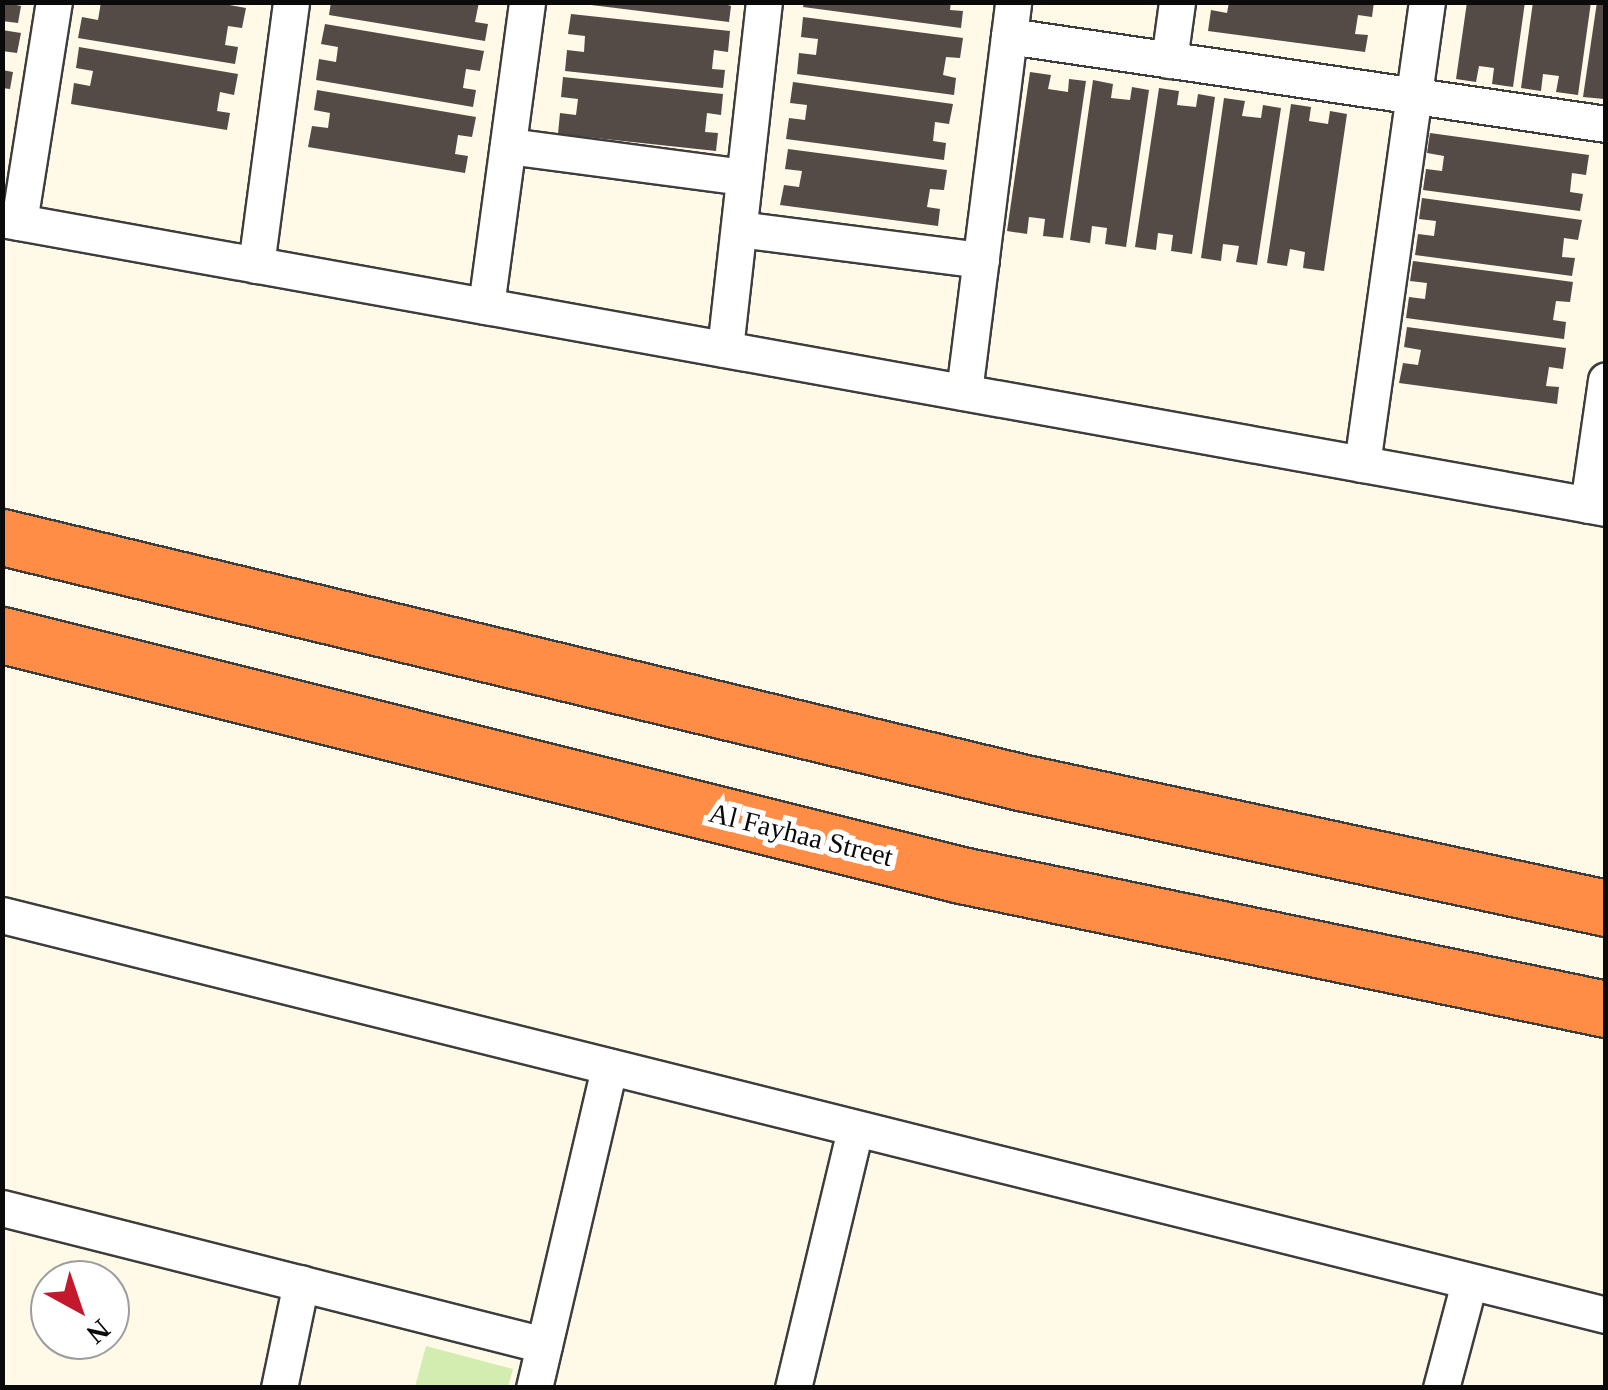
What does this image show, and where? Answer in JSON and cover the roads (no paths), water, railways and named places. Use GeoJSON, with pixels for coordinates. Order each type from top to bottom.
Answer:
{"type":"FeatureCollection","features":[{"type":"Feature","properties":{"kind":"highway"},"geometry":{"type":"LineString","coordinates":[[2,537],[1020,782],[1606,908]]}},
{"type":"Feature","properties":{"kind":"highway","name":"Al Fayhaa Street"},"geometry":{"type":"LineString","coordinates":[[2,634],[961,875],[1606,1009]]}},
{"type":"Feature","properties":{"kind":"street"},"geometry":{"type":"LineString","coordinates":[[54,2],[11,220],[1597,507],[1606,380]]}},
{"type":"Feature","properties":{"kind":"street"},"geometry":{"type":"LineString","coordinates":[[256,264],[292,2]]}},
{"type":"Feature","properties":{"kind":"street"},"geometry":{"type":"LineString","coordinates":[[486,306],[527,2]]}},
{"type":"Feature","properties":{"kind":"street"},"geometry":{"type":"LineString","coordinates":[[724,349],[764,2]]}},
{"type":"Feature","properties":{"kind":"street"},"geometry":{"type":"LineString","coordinates":[[1170,60],[1176,2]]}},
{"type":"Feature","properties":{"kind":"street"},"geometry":{"type":"LineString","coordinates":[[1362,464],[1427,2]]}},
{"type":"Feature","properties":{"kind":"street"},"geometry":{"type":"LineString","coordinates":[[964,392],[1011,19],[1170,60],[1606,124]]}},
{"type":"Feature","properties":{"kind":"street"},"geometry":{"type":"LineString","coordinates":[[508,146],[744,177]]}},
{"type":"Feature","properties":{"kind":"street"},"geometry":{"type":"LineString","coordinates":[[738,228],[981,260]]}},
{"type":"Feature","properties":{"kind":"street"},"geometry":{"type":"LineString","coordinates":[[2,915],[1606,1315]]}},
{"type":"Feature","properties":{"kind":"street"},"geometry":{"type":"LineString","coordinates":[[534,1388],[609,1067]]}},
{"type":"Feature","properties":{"kind":"street"},"geometry":{"type":"LineString","coordinates":[[793,1388],[855,1129]]}},
{"type":"Feature","properties":{"kind":"street"},"geometry":{"type":"LineString","coordinates":[[2,1208],[544,1345]]}},
{"type":"Feature","properties":{"kind":"street"},"geometry":{"type":"LineString","coordinates":[[279,1388],[301,1283]]}},
{"type":"Feature","properties":{"kind":"street"},"geometry":{"type":"LineString","coordinates":[[1441,1388],[1469,1283]]}}]}
